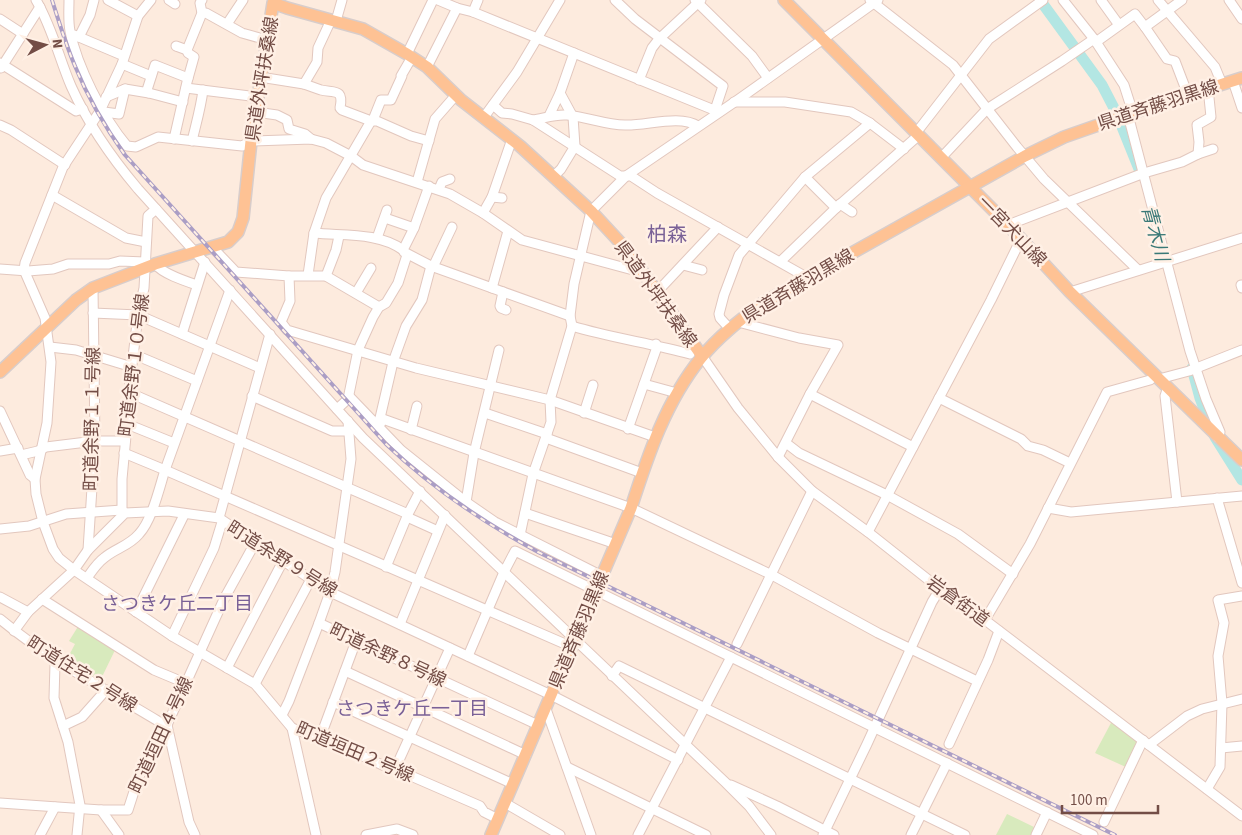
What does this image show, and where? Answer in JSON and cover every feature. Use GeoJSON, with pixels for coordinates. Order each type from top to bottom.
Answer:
{"type":"FeatureCollection","features":[{"type":"Feature","properties":{"kind":"main road","name":"一宮犬山線"},"geometry":{"type":"LineString","coordinates":[[784,0],[1008,225],[1070,292],[1242,460]]}},
{"type":"Feature","properties":{"kind":"main road","name":"県道外坪扶桑線"},"geometry":{"type":"LineString","coordinates":[[0,372],[80,297],[93,288],[148,264],[212,247],[232,239],[240,227],[271,1],[287,8],[363,29],[410,55],[427,67],[456,95],[512,139],[591,211],[628,251],[702,356]]}},
{"type":"Feature","properties":{"kind":"main road","name":"県道斉藤羽黒線"},"geometry":{"type":"LineString","coordinates":[[492,835],[631,508],[656,437],[677,393],[702,356],[761,304],[1026,156],[1064,137],[1232,81]]}},
{"type":"Feature","properties":{"kind":"street"},"geometry":{"type":"LineString","coordinates":[[69,0],[84,72],[112,127],[128,147],[139,146],[158,137],[242,146],[252,141],[311,139],[326,143],[351,156],[363,165],[438,189],[483,214],[522,240],[644,273]]}},
{"type":"Feature","properties":{"kind":"street"},"geometry":{"type":"LineString","coordinates":[[75,35],[90,15],[94,0]]}},
{"type":"Feature","properties":{"kind":"street"},"geometry":{"type":"LineString","coordinates":[[108,0],[138,16]]}},
{"type":"Feature","properties":{"kind":"street"},"geometry":{"type":"LineString","coordinates":[[0,412],[30,475],[35,479],[47,423],[51,362],[46,318],[24,270],[25,263],[64,166],[103,109],[138,16],[151,0]]}},
{"type":"Feature","properties":{"kind":"street"},"geometry":{"type":"LineString","coordinates":[[187,50],[202,13],[200,3],[202,0]]}},
{"type":"Feature","properties":{"kind":"street"},"geometry":{"type":"LineString","coordinates":[[227,24],[243,0]]}},
{"type":"Feature","properties":{"kind":"street"},"geometry":{"type":"LineString","coordinates":[[304,84],[317,62],[318,48],[334,20],[342,0]]}},
{"type":"Feature","properties":{"kind":"street"},"geometry":{"type":"LineString","coordinates":[[308,275],[314,233],[326,198],[382,100],[391,100],[433,0]]}},
{"type":"Feature","properties":{"kind":"street"},"geometry":{"type":"LineString","coordinates":[[438,0],[473,12],[717,111]]}},
{"type":"Feature","properties":{"kind":"street"},"geometry":{"type":"LineString","coordinates":[[473,12],[478,0]]}},
{"type":"Feature","properties":{"kind":"street"},"geometry":{"type":"LineString","coordinates":[[615,0],[634,19],[659,39],[723,86],[717,111]]}},
{"type":"Feature","properties":{"kind":"street"},"geometry":{"type":"LineString","coordinates":[[781,261],[838,206],[904,149],[918,134],[988,39],[1043,0]]}},
{"type":"Feature","properties":{"kind":"street"},"geometry":{"type":"LineString","coordinates":[[1063,0],[1095,40],[1124,85],[1144,173],[1195,368],[1220,432],[1218,438]]}},
{"type":"Feature","properties":{"kind":"street"},"geometry":{"type":"LineString","coordinates":[[1101,0],[1120,25]]}},
{"type":"Feature","properties":{"kind":"street"},"geometry":{"type":"LineString","coordinates":[[1158,0],[1215,67],[1232,81],[1242,105]]}},
{"type":"Feature","properties":{"kind":"street"},"geometry":{"type":"LineString","coordinates":[[1229,0],[1242,18]]}},
{"type":"Feature","properties":{"kind":"street"},"geometry":{"type":"LineString","coordinates":[[484,117],[517,72],[558,1]]}},
{"type":"Feature","properties":{"kind":"street"},"geometry":{"type":"LineString","coordinates":[[639,80],[652,48],[698,1],[752,56],[768,78]]}},
{"type":"Feature","properties":{"kind":"street"},"geometry":{"type":"LineString","coordinates":[[520,535],[534,474],[551,422],[550,400],[572,326],[570,316],[574,284],[591,211],[626,176],[717,111],[734,102],[874,1],[953,65],[1044,178],[1138,270]]}},
{"type":"Feature","properties":{"kind":"street"},"geometry":{"type":"LineString","coordinates":[[1145,27],[1178,1]]}},
{"type":"Feature","properties":{"kind":"street"},"geometry":{"type":"LineString","coordinates":[[38,4],[23,34],[1,65],[76,111],[83,109]]}},
{"type":"Feature","properties":{"kind":"street"},"geometry":{"type":"LineString","coordinates":[[38,4],[68,78],[91,124],[122,170],[156,209],[380,455],[504,572],[573,644],[612,676],[726,783],[749,806],[771,835]]}},
{"type":"Feature","properties":{"kind":"street"},"geometry":{"type":"LineString","coordinates":[[427,67],[457,8]]}},
{"type":"Feature","properties":{"kind":"street"},"geometry":{"type":"LineString","coordinates":[[202,13],[206,13],[242,33],[267,40]]}},
{"type":"Feature","properties":{"kind":"street"},"geometry":{"type":"LineString","coordinates":[[941,158],[988,109],[1135,14],[1167,60],[1175,61],[1188,95]]}},
{"type":"Feature","properties":{"kind":"street"},"geometry":{"type":"LineString","coordinates":[[0,19],[23,34]]}},
{"type":"Feature","properties":{"kind":"street"},"geometry":{"type":"LineString","coordinates":[[75,35],[151,76]]}},
{"type":"Feature","properties":{"kind":"street"},"geometry":{"type":"LineString","coordinates":[[174,139],[194,56],[188,53],[187,50],[176,46]]}},
{"type":"Feature","properties":{"kind":"street"},"geometry":{"type":"LineString","coordinates":[[549,116],[560,93],[574,53]]}},
{"type":"Feature","properties":{"kind":"street"},"geometry":{"type":"LineString","coordinates":[[149,93],[147,90],[155,66],[188,78]]}},
{"type":"Feature","properties":{"kind":"street"},"geometry":{"type":"LineString","coordinates":[[260,77],[304,84],[322,90],[334,90],[342,100],[340,108],[342,110],[429,141]]}},
{"type":"Feature","properties":{"kind":"street"},"geometry":{"type":"LineString","coordinates":[[186,88],[258,97]]}},
{"type":"Feature","properties":{"kind":"street"},"geometry":{"type":"LineString","coordinates":[[1198,154],[1197,125],[1211,117],[1208,88]]}},
{"type":"Feature","properties":{"kind":"street"},"geometry":{"type":"LineString","coordinates":[[103,109],[119,114],[125,89]]}},
{"type":"Feature","properties":{"kind":"street"},"geometry":{"type":"LineString","coordinates":[[106,97],[125,89],[183,102]]}},
{"type":"Feature","properties":{"kind":"street"},"geometry":{"type":"LineString","coordinates":[[192,141],[203,90]]}},
{"type":"Feature","properties":{"kind":"street"},"geometry":{"type":"LineString","coordinates":[[554,176],[561,169],[575,146],[573,117],[560,93]]}},
{"type":"Feature","properties":{"kind":"street"},"geometry":{"type":"LineString","coordinates":[[417,182],[435,119],[456,95]]}},
{"type":"Feature","properties":{"kind":"street"},"geometry":{"type":"LineString","coordinates":[[734,102],[785,102],[851,112],[870,123],[904,149]]}},
{"type":"Feature","properties":{"kind":"street"},"geometry":{"type":"LineString","coordinates":[[493,106],[502,113],[533,120],[620,176],[631,176],[642,185],[781,261],[808,278]]}},
{"type":"Feature","properties":{"kind":"street"},"geometry":{"type":"LineString","coordinates":[[256,112],[277,115],[286,120],[290,129],[304,134],[311,139]]}},
{"type":"Feature","properties":{"kind":"street"},"geometry":{"type":"LineString","coordinates":[[533,120],[549,116],[573,117],[626,125],[676,121],[688,122],[698,126]]}},
{"type":"Feature","properties":{"kind":"street"},"geometry":{"type":"LineString","coordinates":[[778,457],[810,394],[838,345],[734,326],[720,318],[724,295],[739,255],[748,244],[805,177],[870,123]]}},
{"type":"Feature","properties":{"kind":"street"},"geometry":{"type":"LineString","coordinates":[[0,125],[12,130],[64,166]]}},
{"type":"Feature","properties":{"kind":"street"},"geometry":{"type":"LineString","coordinates":[[483,214],[492,196],[512,139]]}},
{"type":"Feature","properties":{"kind":"street"},"geometry":{"type":"LineString","coordinates":[[1008,225],[1068,201],[1144,173],[1182,162],[1213,149]]}},
{"type":"Feature","properties":{"kind":"street"},"geometry":{"type":"LineString","coordinates":[[805,177],[838,206],[852,212]]}},
{"type":"Feature","properties":{"kind":"street"},"geometry":{"type":"LineString","coordinates":[[438,189],[442,182],[450,179]]}},
{"type":"Feature","properties":{"kind":"street"},"geometry":{"type":"LineString","coordinates":[[337,409],[348,399],[358,350],[379,307],[386,302],[398,283],[405,252],[429,186]]}},
{"type":"Feature","properties":{"kind":"street"},"geometry":{"type":"LineString","coordinates":[[52,195],[126,238],[146,242]]}},
{"type":"Feature","properties":{"kind":"street"},"geometry":{"type":"LineString","coordinates":[[492,196],[502,198]]}},
{"type":"Feature","properties":{"kind":"street","name":"町道余野１０号線"},"geometry":{"type":"LineString","coordinates":[[123,512],[122,479],[129,390],[138,315],[148,264],[146,242],[148,216],[156,209]]}},
{"type":"Feature","properties":{"kind":"street"},"geometry":{"type":"LineString","coordinates":[[376,238],[386,214],[414,228]]}},
{"type":"Feature","properties":{"kind":"street"},"geometry":{"type":"LineString","coordinates":[[378,423],[393,362],[406,326],[422,300],[432,266],[452,227]]}},
{"type":"Feature","properties":{"kind":"street"},"geometry":{"type":"LineString","coordinates":[[657,292],[718,227]]}},
{"type":"Feature","properties":{"kind":"street"},"geometry":{"type":"LineString","coordinates":[[492,288],[508,231]]}},
{"type":"Feature","properties":{"kind":"street"},"geometry":{"type":"LineString","coordinates":[[314,233],[376,238],[432,266],[570,316]]}},
{"type":"Feature","properties":{"kind":"street"},"geometry":{"type":"LineString","coordinates":[[326,276],[339,236]]}},
{"type":"Feature","properties":{"kind":"street"},"geometry":{"type":"LineString","coordinates":[[1070,292],[1242,238]]}},
{"type":"Feature","properties":{"kind":"street"},"geometry":{"type":"LineString","coordinates":[[868,532],[991,300],[1021,239]]}},
{"type":"Feature","properties":{"kind":"street"},"geometry":{"type":"LineString","coordinates":[[212,247],[236,272],[289,276],[326,276],[379,307]]}},
{"type":"Feature","properties":{"kind":"street"},"geometry":{"type":"LineString","coordinates":[[0,269],[53,269],[68,264],[109,264],[120,261],[148,264],[197,285]]}},
{"type":"Feature","properties":{"kind":"street"},"geometry":{"type":"LineString","coordinates":[[182,334],[205,262]]}},
{"type":"Feature","properties":{"kind":"street"},"geometry":{"type":"LineString","coordinates":[[683,265],[702,270]]}},
{"type":"Feature","properties":{"kind":"street"},"geometry":{"type":"LineString","coordinates":[[356,293],[371,268]]}},
{"type":"Feature","properties":{"kind":"street"},"geometry":{"type":"LineString","coordinates":[[289,276],[290,301],[281,322],[287,330],[393,362],[550,400],[628,429],[656,437]]}},
{"type":"Feature","properties":{"kind":"street","name":"町道余野１１号線"},"geometry":{"type":"LineString","coordinates":[[88,550],[95,441],[93,288]]}},
{"type":"Feature","properties":{"kind":"street"},"geometry":{"type":"LineString","coordinates":[[87,578],[104,558],[120,547],[126,546],[140,534],[166,470],[174,443],[230,290]]}},
{"type":"Feature","properties":{"kind":"street"},"geometry":{"type":"LineString","coordinates":[[503,292],[500,306],[506,310]]}},
{"type":"Feature","properties":{"kind":"street"},"geometry":{"type":"LineString","coordinates":[[93,313],[138,315],[260,368]]}},
{"type":"Feature","properties":{"kind":"street"},"geometry":{"type":"LineString","coordinates":[[572,326],[604,335],[656,344],[690,354]]}},
{"type":"Feature","properties":{"kind":"street"},"geometry":{"type":"LineString","coordinates":[[172,636],[214,548],[221,520],[224,496],[270,334]]}},
{"type":"Feature","properties":{"kind":"street"},"geometry":{"type":"LineString","coordinates":[[628,429],[657,347],[656,344]]}},
{"type":"Feature","properties":{"kind":"street"},"geometry":{"type":"LineString","coordinates":[[50,347],[76,350],[132,367]]}},
{"type":"Feature","properties":{"kind":"street"},"geometry":{"type":"LineString","coordinates":[[466,502],[474,453],[499,350]]}},
{"type":"Feature","properties":{"kind":"street"},"geometry":{"type":"LineString","coordinates":[[985,620],[1013,574],[1107,392],[1150,380],[1161,380],[1242,350]]}},
{"type":"Feature","properties":{"kind":"street"},"geometry":{"type":"LineString","coordinates":[[133,354],[197,381]]}},
{"type":"Feature","properties":{"kind":"street","name":"岩倉街道"},"geometry":{"type":"LineString","coordinates":[[702,356],[738,408],[778,457],[812,491],[1242,816]]}},
{"type":"Feature","properties":{"kind":"street"},"geometry":{"type":"LineString","coordinates":[[1161,380],[1166,396],[1177,502]]}},
{"type":"Feature","properties":{"kind":"street"},"geometry":{"type":"LineString","coordinates":[[644,384],[677,393]]}},
{"type":"Feature","properties":{"kind":"street"},"geometry":{"type":"LineString","coordinates":[[584,413],[594,385]]}},
{"type":"Feature","properties":{"kind":"street"},"geometry":{"type":"LineString","coordinates":[[130,393],[347,487],[438,531]]}},
{"type":"Feature","properties":{"kind":"street"},"geometry":{"type":"LineString","coordinates":[[810,394],[913,447]]}},
{"type":"Feature","properties":{"kind":"street"},"geometry":{"type":"LineString","coordinates":[[252,396],[332,430],[349,431]]}},
{"type":"Feature","properties":{"kind":"street"},"geometry":{"type":"LineString","coordinates":[[349,396],[378,423],[413,461],[466,502],[495,522],[602,576]]}},
{"type":"Feature","properties":{"kind":"street"},"geometry":{"type":"LineString","coordinates":[[939,398],[1020,439],[1028,446],[1043,450],[1070,463]]}},
{"type":"Feature","properties":{"kind":"street"},"geometry":{"type":"LineString","coordinates":[[411,430],[417,406]]}},
{"type":"Feature","properties":{"kind":"street"},"geometry":{"type":"LineString","coordinates":[[485,413],[642,473]]}},
{"type":"Feature","properties":{"kind":"street"},"geometry":{"type":"LineString","coordinates":[[282,715],[319,623],[335,572],[351,458],[348,421]]}},
{"type":"Feature","properties":{"kind":"street"},"geometry":{"type":"LineString","coordinates":[[378,423],[411,430],[631,508],[772,575],[878,633],[977,682]]}},
{"type":"Feature","properties":{"kind":"street"},"geometry":{"type":"LineString","coordinates":[[127,424],[174,443]]}},
{"type":"Feature","properties":{"kind":"street"},"geometry":{"type":"LineString","coordinates":[[0,451],[19,452],[95,441],[125,441]]}},
{"type":"Feature","properties":{"kind":"street"},"geometry":{"type":"LineString","coordinates":[[786,443],[799,453],[887,495],[958,534],[1013,574]]}},
{"type":"Feature","properties":{"kind":"street"},"geometry":{"type":"LineString","coordinates":[[124,453],[488,611],[573,644]]}},
{"type":"Feature","properties":{"kind":"street","name":"町道垣田２号線"},"geometry":{"type":"LineString","coordinates":[[35,479],[36,494],[43,522],[53,549],[59,558],[74,570],[172,636],[255,684],[292,728],[343,746],[391,769],[395,768],[480,806],[484,812],[498,819]]}},
{"type":"Feature","properties":{"kind":"street"},"geometry":{"type":"LineString","coordinates":[[386,566],[407,516],[420,491]]}},
{"type":"Feature","properties":{"kind":"street"},"geometry":{"type":"LineString","coordinates":[[737,644],[812,491]]}},
{"type":"Feature","properties":{"kind":"street"},"geometry":{"type":"LineString","coordinates":[[1048,508],[1071,512],[1242,496]]}},
{"type":"Feature","properties":{"kind":"street"},"geometry":{"type":"LineString","coordinates":[[1217,498],[1242,583]]}},
{"type":"Feature","properties":{"kind":"street","name":"町道余野９号線"},"geometry":{"type":"LineString","coordinates":[[0,529],[18,528],[66,514],[90,512],[168,511],[221,520],[330,592],[551,695],[678,760]]}},
{"type":"Feature","properties":{"kind":"street"},"geometry":{"type":"LineString","coordinates":[[14,631],[28,612],[74,570],[88,550],[123,512]]}},
{"type":"Feature","properties":{"kind":"street"},"geometry":{"type":"LineString","coordinates":[[525,512],[616,544]]}},
{"type":"Feature","properties":{"kind":"street"},"geometry":{"type":"LineString","coordinates":[[136,612],[184,515]]}},
{"type":"Feature","properties":{"kind":"street"},"geometry":{"type":"LineString","coordinates":[[400,624],[445,515]]}},
{"type":"Feature","properties":{"kind":"street","name":"町道垣田４号線"},"geometry":{"type":"LineString","coordinates":[[0,804],[128,810],[139,776],[166,725],[224,599],[255,543]]}},
{"type":"Feature","properties":{"kind":"street"},"geometry":{"type":"LineString","coordinates":[[468,656],[515,551],[1093,835]]}},
{"type":"Feature","properties":{"kind":"street"},"geometry":{"type":"LineString","coordinates":[[226,668],[283,561]]}},
{"type":"Feature","properties":{"kind":"street"},"geometry":{"type":"LineString","coordinates":[[255,684],[311,579]]}},
{"type":"Feature","properties":{"kind":"street"},"geometry":{"type":"LineString","coordinates":[[824,832],[932,602],[940,589]]}},
{"type":"Feature","properties":{"kind":"street"},"geometry":{"type":"LineString","coordinates":[[1207,789],[1220,768],[1222,703],[1218,656],[1224,623],[1218,600],[1242,596]]}},
{"type":"Feature","properties":{"kind":"street"},"geometry":{"type":"LineString","coordinates":[[0,597],[28,612]]}},
{"type":"Feature","properties":{"kind":"street"},"geometry":{"type":"LineString","coordinates":[[42,599],[154,670],[185,683]]}},
{"type":"Feature","properties":{"kind":"street","name":"町道住宅２号線"},"geometry":{"type":"LineString","coordinates":[[0,619],[14,631],[57,660],[166,725]]}},
{"type":"Feature","properties":{"kind":"street","name":"町道余野８号線"},"geometry":{"type":"LineString","coordinates":[[319,623],[538,725]]}},
{"type":"Feature","properties":{"kind":"street"},"geometry":{"type":"LineString","coordinates":[[949,744],[988,660],[998,631]]}},
{"type":"Feature","properties":{"kind":"street"},"geometry":{"type":"LineString","coordinates":[[320,738],[356,641]]}},
{"type":"Feature","properties":{"kind":"street"},"geometry":{"type":"LineString","coordinates":[[395,768],[450,648]]}},
{"type":"Feature","properties":{"kind":"street"},"geometry":{"type":"LineString","coordinates":[[638,835],[731,657]]}},
{"type":"Feature","properties":{"kind":"street"},"geometry":{"type":"LineString","coordinates":[[57,660],[55,664],[54,698],[76,777],[79,808],[77,835]]}},
{"type":"Feature","properties":{"kind":"street"},"geometry":{"type":"LineString","coordinates":[[612,676],[619,666],[965,835]]}},
{"type":"Feature","properties":{"kind":"street"},"geometry":{"type":"LineString","coordinates":[[345,671],[526,754]]}},
{"type":"Feature","properties":{"kind":"street"},"geometry":{"type":"LineString","coordinates":[[63,726],[82,717],[106,690]]}},
{"type":"Feature","properties":{"kind":"street"},"geometry":{"type":"LineString","coordinates":[[1104,822],[1146,742],[1202,708],[1242,699]]}},
{"type":"Feature","properties":{"kind":"street"},"geometry":{"type":"LineString","coordinates":[[334,702],[513,784]]}},
{"type":"Feature","properties":{"kind":"street"},"geometry":{"type":"LineString","coordinates":[[546,709],[592,835]]}},
{"type":"Feature","properties":{"kind":"street"},"geometry":{"type":"LineString","coordinates":[[166,725],[188,822],[194,835]]}},
{"type":"Feature","properties":{"kind":"street"},"geometry":{"type":"LineString","coordinates":[[292,728],[316,835]]}},
{"type":"Feature","properties":{"kind":"street"},"geometry":{"type":"LineString","coordinates":[[1221,748],[1242,746]]}},
{"type":"Feature","properties":{"kind":"street"},"geometry":{"type":"LineString","coordinates":[[911,835],[947,763]]}},
{"type":"Feature","properties":{"kind":"street"},"geometry":{"type":"LineString","coordinates":[[567,767],[706,835]]}},
{"type":"Feature","properties":{"kind":"street"},"geometry":{"type":"LineString","coordinates":[[726,783],[777,806],[824,832],[834,835]]}},
{"type":"Feature","properties":{"kind":"street"},"geometry":{"type":"LineString","coordinates":[[505,803],[560,835]]}},
{"type":"Feature","properties":{"kind":"street"},"geometry":{"type":"LineString","coordinates":[[40,835],[55,807]]}},
{"type":"Feature","properties":{"kind":"street"},"geometry":{"type":"LineString","coordinates":[[101,810],[119,835]]}},
{"type":"Feature","properties":{"kind":"street"},"geometry":{"type":"LineString","coordinates":[[1036,835],[1047,812]]}},
{"type":"Feature","properties":{"kind":"street"},"geometry":{"type":"LineString","coordinates":[[366,835],[397,829],[413,835]]}},
{"type":"Feature","properties":{"kind":"green space"},"geometry":{"type":"Polygon","coordinates":[[[79,625],[116,648],[100,681],[66,661],[75,644],[69,641],[79,625]]]}},
{"type":"Feature","properties":{"kind":"green space"},"geometry":{"type":"Polygon","coordinates":[[[1112,721],[1139,741],[1128,768],[1095,753],[1112,721]]]}},
{"type":"Feature","properties":{"kind":"green space"},"geometry":{"type":"Polygon","coordinates":[[[1007,814],[1034,827],[1031,835],[996,835],[1007,814]]]}},
{"type":"Feature","properties":{"kind":"waterway","name":"青木川"},"geometry":{"type":"LineString","coordinates":[[1040,0],[1102,85],[1116,112],[1141,174]]}},
{"type":"Feature","properties":{"kind":"waterway","name":"青木川"},"geometry":{"type":"LineString","coordinates":[[1192,368],[1200,398],[1215,437],[1242,480]]}},
{"type":"Feature","properties":{"kind":"railway"},"geometry":{"type":"LineString","coordinates":[[52,0],[85,89],[125,155],[386,444],[421,475],[477,516],[538,552],[1115,835]]}},
{"type":"Feature","properties":{"kind":"district","name":"柏森"},"geometry":{"type":"Point","coordinates":[667,234]}},
{"type":"Feature","properties":{"kind":"district","name":"さつきケ丘二丁目"},"geometry":{"type":"Point","coordinates":[177,603]}},
{"type":"Feature","properties":{"kind":"district","name":"さつきケ丘一丁目"},"geometry":{"type":"Point","coordinates":[412,708]}}]}
